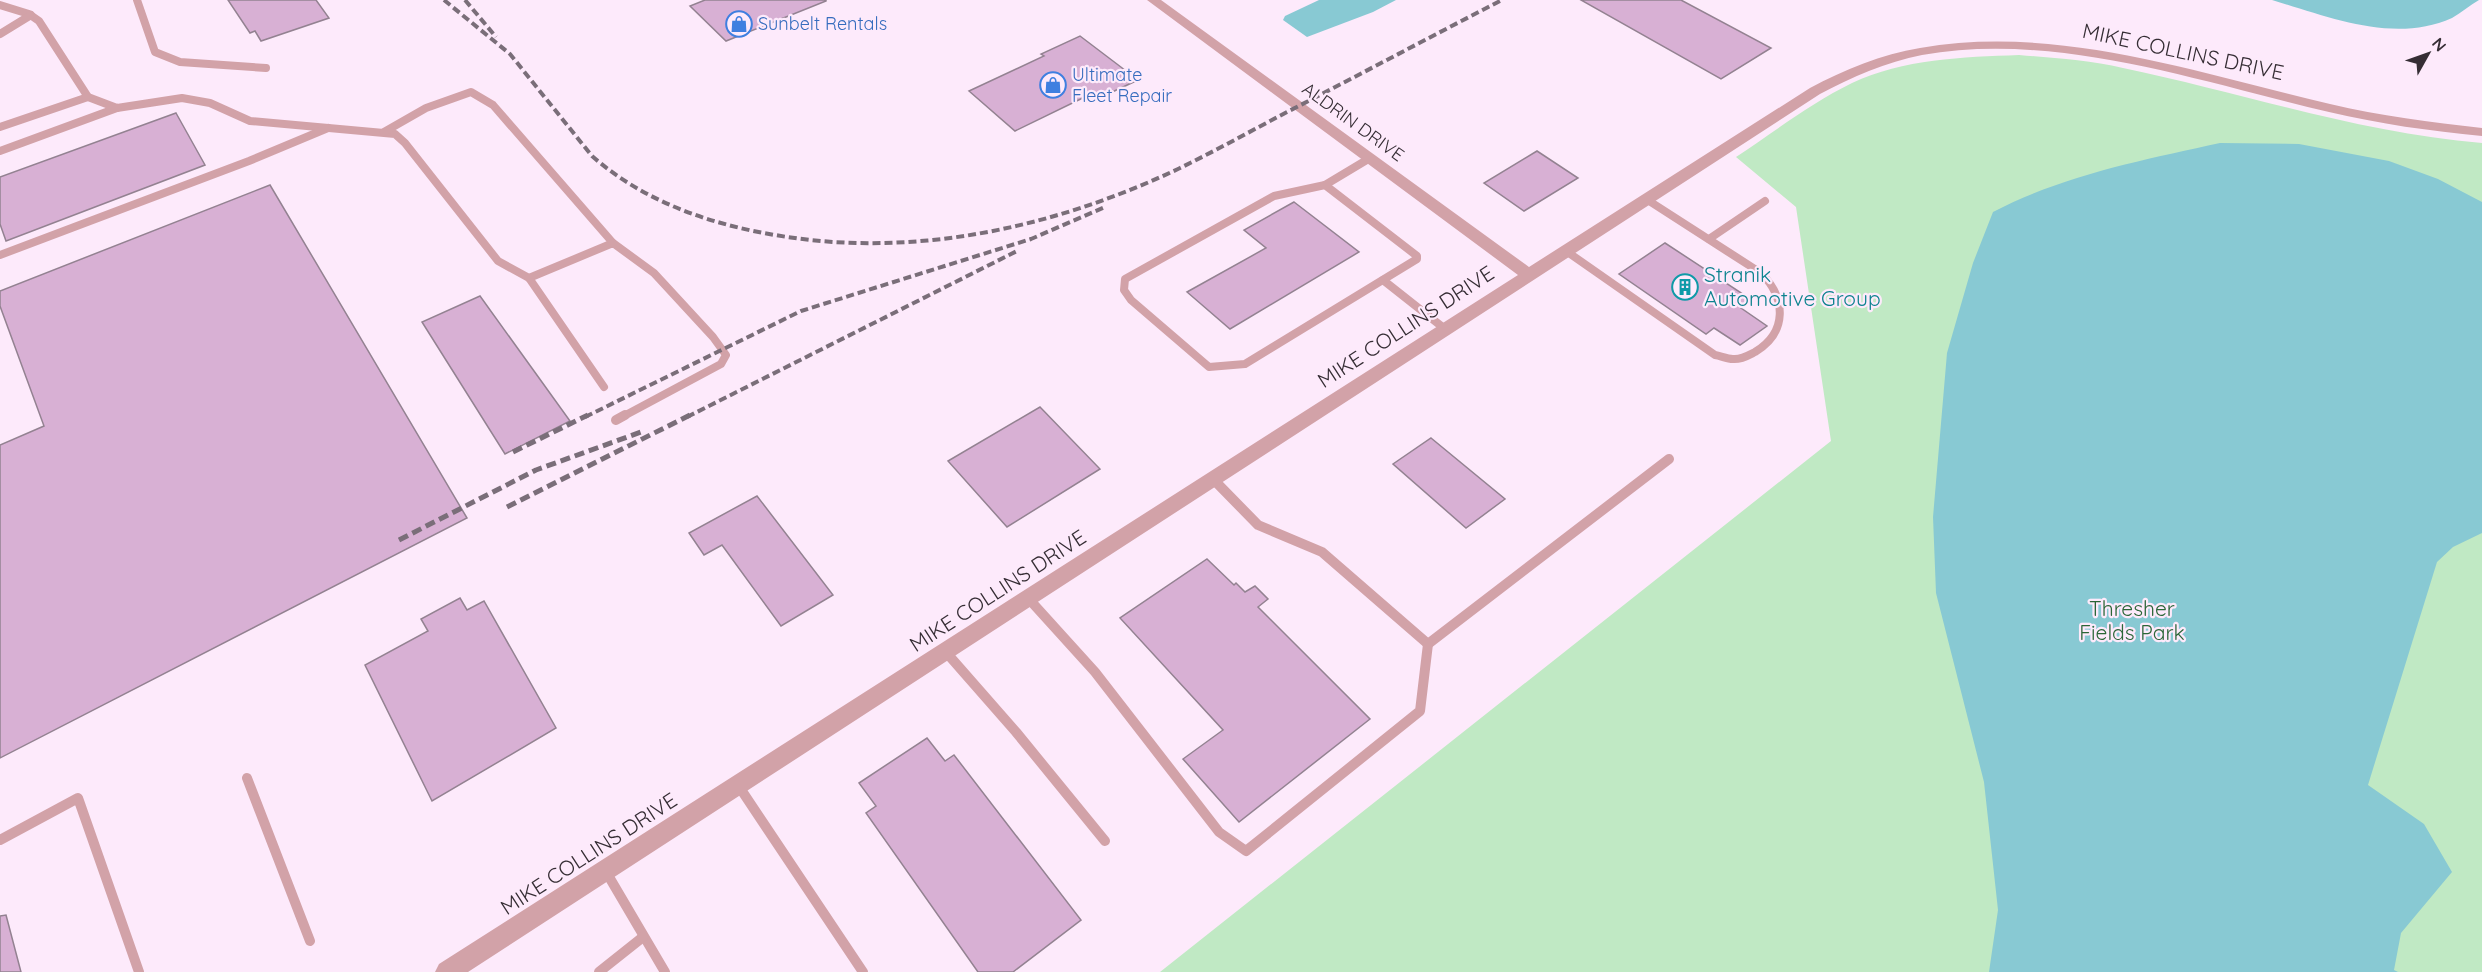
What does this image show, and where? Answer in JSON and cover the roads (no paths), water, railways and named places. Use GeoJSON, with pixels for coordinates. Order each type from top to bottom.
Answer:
{"type":"FeatureCollection","features":[{"type":"Feature","properties":{"kind":"street","name":"ALDRIN DRIVE"},"geometry":{"type":"LineString","coordinates":[[1153,0],[1529,275]]}},
{"type":"Feature","properties":{"kind":"street","name":"MIKE COLLINS DRIVE"},"geometry":{"type":"LineString","coordinates":[[447,972],[1815,91],[1845,75],[1901,56],[1946,48],[2000,46],[2057,49],[2125,59],[2396,122],[2482,132]]}},
{"type":"Feature","properties":{"kind":"lane"},"geometry":{"type":"LineString","coordinates":[[137,0],[155,52],[180,62],[266,68]]}},
{"type":"Feature","properties":{"kind":"lane"},"geometry":{"type":"LineString","coordinates":[[0,5],[31,15],[39,21],[88,97],[117,108]]}},
{"type":"Feature","properties":{"kind":"lane"},"geometry":{"type":"LineString","coordinates":[[0,34],[31,15]]}},
{"type":"Feature","properties":{"kind":"lane"},"geometry":{"type":"LineString","coordinates":[[384,132],[406,116],[438,102],[471,92],[493,105],[613,243],[654,273],[713,337],[726,355],[721,364],[616,420]]}},
{"type":"Feature","properties":{"kind":"lane"},"geometry":{"type":"LineString","coordinates":[[0,127],[88,97]]}},
{"type":"Feature","properties":{"kind":"lane"},"geometry":{"type":"LineString","coordinates":[[0,151],[117,108],[183,98],[210,103],[250,121],[395,134],[405,143],[498,261],[529,278],[604,387]]}},
{"type":"Feature","properties":{"kind":"lane"},"geometry":{"type":"LineString","coordinates":[[0,255],[330,128]]}},
{"type":"Feature","properties":{"kind":"lane"},"geometry":{"type":"LineString","coordinates":[[1325,185],[1417,256],[1417,259],[1245,364],[1209,367],[1131,300],[1124,291],[1125,279],[1274,196],[1325,185],[1370,159]]}},
{"type":"Feature","properties":{"kind":"lane"},"geometry":{"type":"LineString","coordinates":[[1566,251],[1715,355],[1736,360],[1773,338],[1780,306],[1776,290],[1761,273],[1646,200]]}},
{"type":"Feature","properties":{"kind":"lane"},"geometry":{"type":"LineString","coordinates":[[1709,239],[1765,201]]}},
{"type":"Feature","properties":{"kind":"lane"},"geometry":{"type":"LineString","coordinates":[[529,278],[613,243]]}},
{"type":"Feature","properties":{"kind":"lane"},"geometry":{"type":"LineString","coordinates":[[1383,280],[1445,329]]}},
{"type":"Feature","properties":{"kind":"lane"},"geometry":{"type":"LineString","coordinates":[[1028,598],[1095,672],[1219,832],[1246,851],[1420,711],[1428,644],[1669,459]]}},
{"type":"Feature","properties":{"kind":"lane"},"geometry":{"type":"LineString","coordinates":[[1213,479],[1258,525],[1322,552],[1428,644]]}},
{"type":"Feature","properties":{"kind":"lane"},"geometry":{"type":"LineString","coordinates":[[945,651],[1016,732],[1105,840]]}},
{"type":"Feature","properties":{"kind":"lane"},"geometry":{"type":"LineString","coordinates":[[247,778],[310,941]]}},
{"type":"Feature","properties":{"kind":"lane"},"geometry":{"type":"LineString","coordinates":[[738,785],[863,972]]}},
{"type":"Feature","properties":{"kind":"lane"},"geometry":{"type":"LineString","coordinates":[[0,840],[78,798],[139,972]]}},
{"type":"Feature","properties":{"kind":"lane"},"geometry":{"type":"LineString","coordinates":[[605,870],[665,972]]}},
{"type":"Feature","properties":{"kind":"lane"},"geometry":{"type":"LineString","coordinates":[[599,972],[644,937]]}},
{"type":"Feature","properties":{"kind":"water"},"geometry":{"type":"Polygon","coordinates":[[[1319,0],[1396,0],[1373,12],[1307,37],[1283,20],[1285,16],[1319,0]]]}},
{"type":"Feature","properties":{"kind":"water"},"geometry":{"type":"Polygon","coordinates":[[[2272,0],[2479,0],[2452,18],[2407,29],[2362,25],[2272,0]]]}},
{"type":"Feature","properties":{"kind":"water"},"geometry":{"type":"Polygon","coordinates":[[[2220,143],[2299,144],[2389,161],[2438,179],[2482,202],[2482,533],[2453,547],[2437,562],[2368,785],[2424,824],[2452,872],[2401,933],[2394,970],[2398,972],[1989,972],[1998,910],[1984,782],[1936,593],[1933,517],[1947,353],[1973,263],[1993,212],[2076,178],[2220,143]]]}},
{"type":"Feature","properties":{"kind":"railway"},"geometry":{"type":"LineString","coordinates":[[444,0],[510,54],[592,156],[633,186],[678,208],[750,230],[827,241],[879,243],[930,240],[981,233],[1082,208],[1130,190],[1206,155],[1502,0]]}},
{"type":"Feature","properties":{"kind":"railway"},"geometry":{"type":"LineString","coordinates":[[465,0],[496,37]]}},
{"type":"Feature","properties":{"kind":"railway"},"geometry":{"type":"LineString","coordinates":[[585,417],[801,311],[1031,239],[1105,207]]}},
{"type":"Feature","properties":{"kind":"railway"},"geometry":{"type":"LineString","coordinates":[[687,417],[1017,251]]}},
{"type":"Feature","properties":{"kind":"railway"},"geometry":{"type":"LineString","coordinates":[[513,452],[588,415]]}},
{"type":"Feature","properties":{"kind":"railway"},"geometry":{"type":"LineString","coordinates":[[507,507],[690,415]]}},
{"type":"Feature","properties":{"kind":"railway"},"geometry":{"type":"LineString","coordinates":[[399,540],[536,470],[641,432]]}},
{"type":"Feature","properties":{"kind":"place","name":"Sunbelt Rentals"},"geometry":{"type":"Point","coordinates":[739,24]}},
{"type":"Feature","properties":{"kind":"place","name":"Ultimate Fleet Repair"},"geometry":{"type":"Point","coordinates":[1053,85]}},
{"type":"Feature","properties":{"kind":"place","name":"Stranik Automotive Group"},"geometry":{"type":"Point","coordinates":[1685,287]}},
{"type":"Feature","properties":{"kind":"park label","name":"Thresher Fields Park"},"geometry":{"type":"Point","coordinates":[2132,621]}}]}
